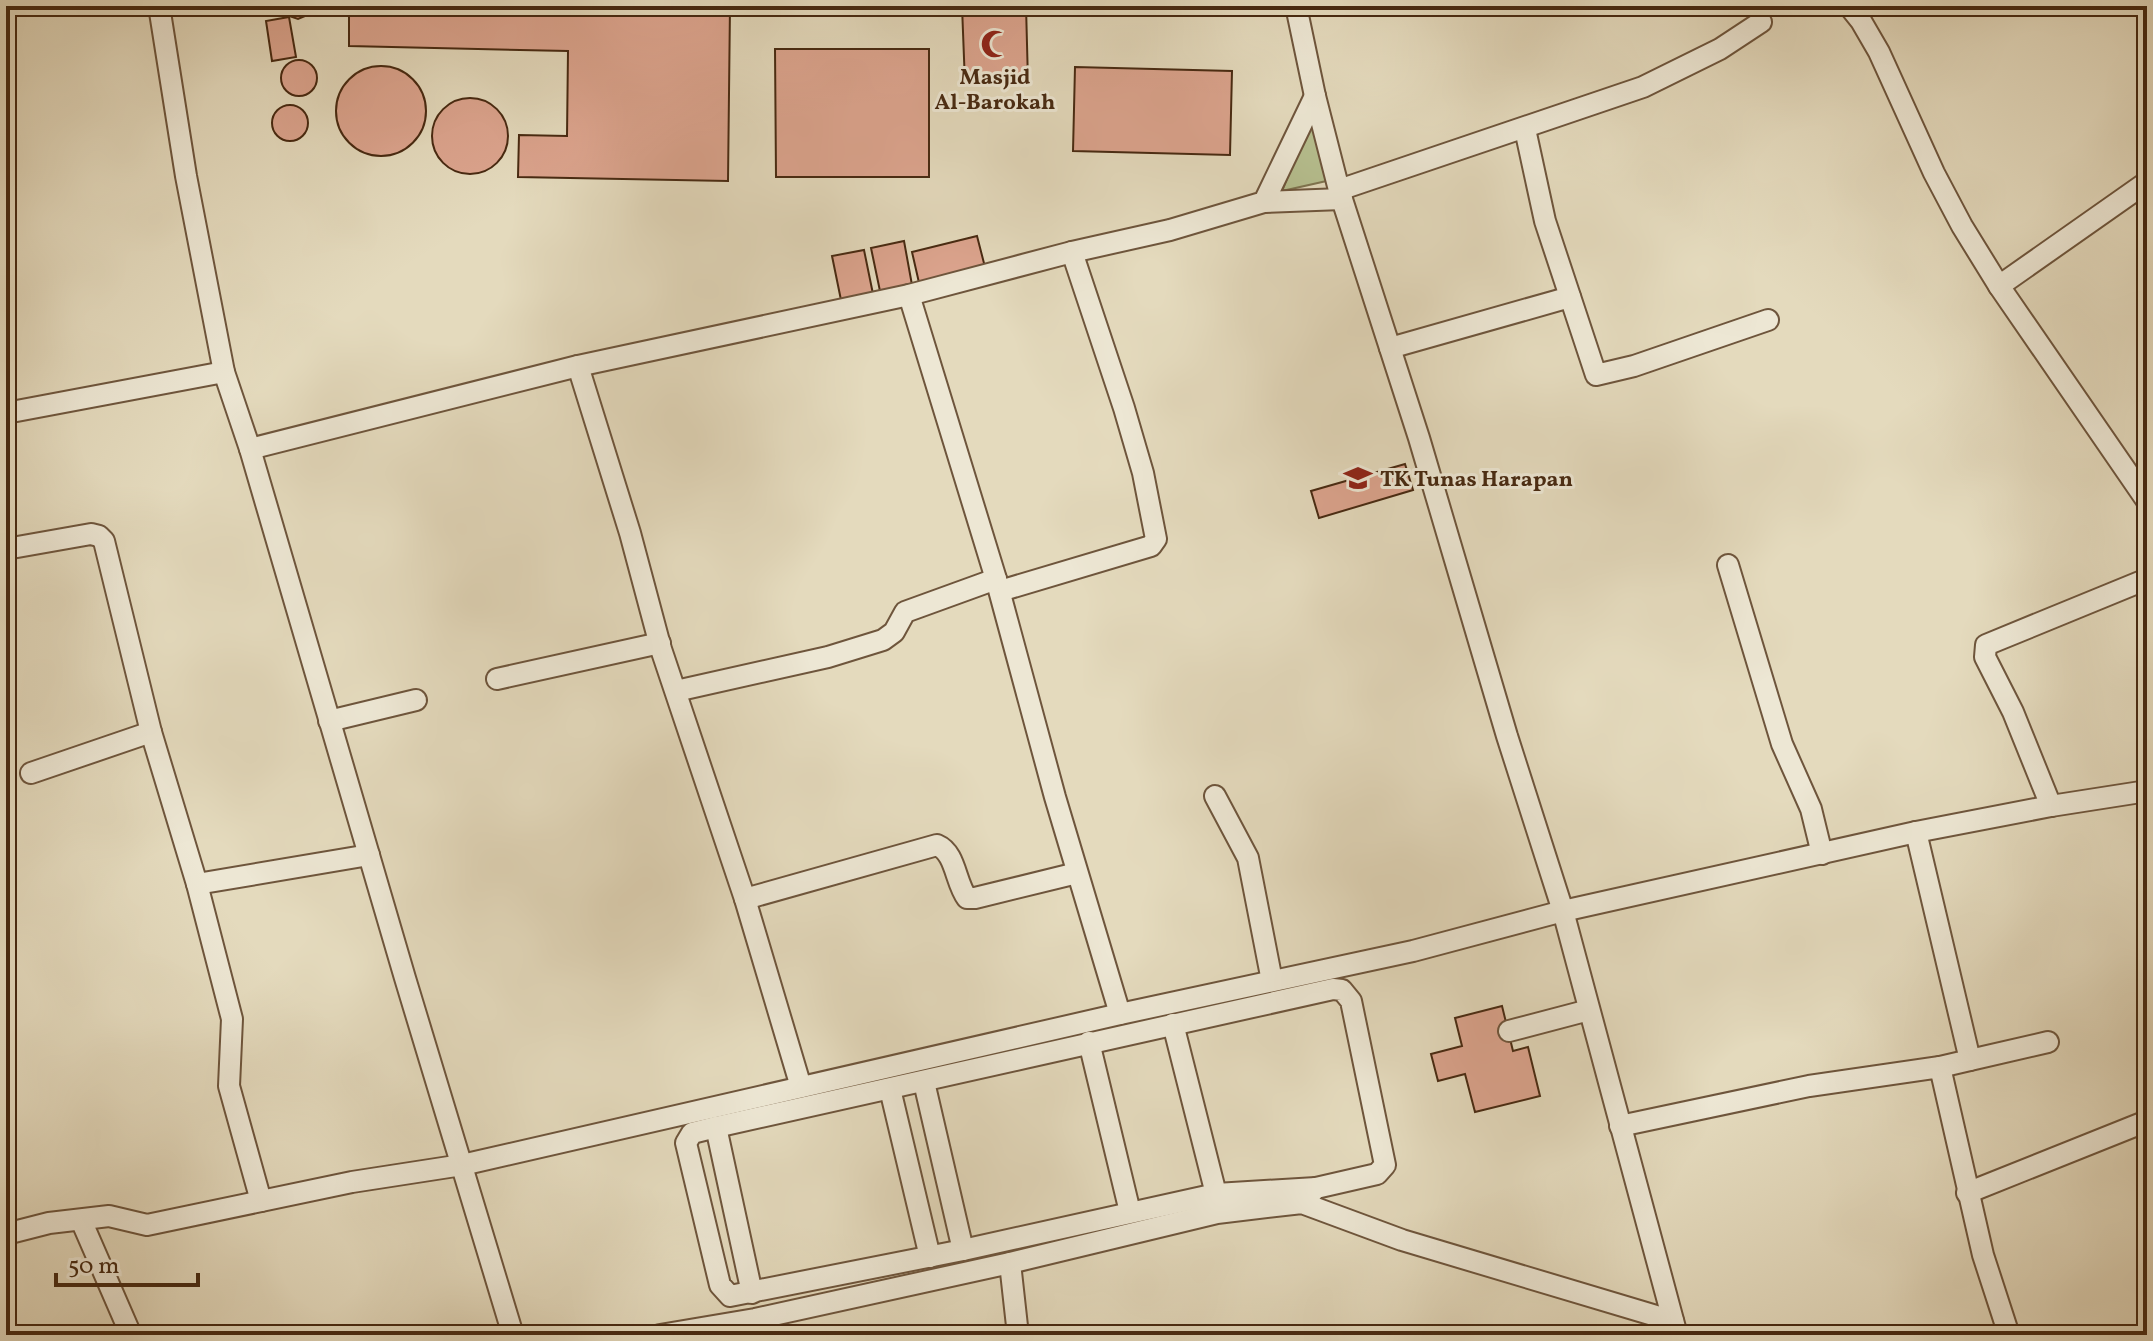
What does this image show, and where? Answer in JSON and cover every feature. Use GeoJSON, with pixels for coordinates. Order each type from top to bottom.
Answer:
{"type":"FeatureCollection","features":[{"type":"Feature","properties":{"kind":"street"},"geometry":{"type":"LineString","coordinates":[[159,6],[186,176],[224,372],[250,449],[513,1335]]}},
{"type":"Feature","properties":{"kind":"street"},"geometry":{"type":"LineString","coordinates":[[1296,6],[1340,194],[1563,911],[1675,1328]]}},
{"type":"Feature","properties":{"kind":"street"},"geometry":{"type":"LineString","coordinates":[[1849,6],[1879,52],[1934,173],[1962,226],[1999,286],[2147,501]]}},
{"type":"Feature","properties":{"kind":"street"},"geometry":{"type":"LineString","coordinates":[[250,449],[578,366],[909,295],[1170,230],[1264,202],[1340,194],[1608,101],[1677,72],[1761,22]]}},
{"type":"Feature","properties":{"kind":"street"},"geometry":{"type":"LineString","coordinates":[[1264,202],[1315,96]]}},
{"type":"Feature","properties":{"kind":"street"},"geometry":{"type":"LineString","coordinates":[[1525,129],[1541,208],[1593,373],[1600,376],[1768,320]]}},
{"type":"Feature","properties":{"kind":"street"},"geometry":{"type":"LineString","coordinates":[[1999,286],[2147,182]]}},
{"type":"Feature","properties":{"kind":"street"},"geometry":{"type":"LineString","coordinates":[[676,691],[828,657],[883,640],[894,632],[905,612],[1151,546],[1156,539],[1143,473],[1072,252]]}},
{"type":"Feature","properties":{"kind":"street"},"geometry":{"type":"LineString","coordinates":[[909,295],[998,585],[1077,873],[1120,1014]]}},
{"type":"Feature","properties":{"kind":"street"},"geometry":{"type":"LineString","coordinates":[[1390,348],[1570,297]]}},
{"type":"Feature","properties":{"kind":"street"},"geometry":{"type":"LineString","coordinates":[[578,366],[630,533],[660,643],[745,899],[801,1087]]}},
{"type":"Feature","properties":{"kind":"street"},"geometry":{"type":"LineString","coordinates":[[6,413],[224,372]]}},
{"type":"Feature","properties":{"kind":"street"},"geometry":{"type":"LineString","coordinates":[[6,549],[71,536],[91,534],[101,538],[151,732],[197,884],[232,1019],[229,1086],[261,1201]]}},
{"type":"Feature","properties":{"kind":"street"},"geometry":{"type":"LineString","coordinates":[[1728,565],[1782,744],[1811,809],[1822,854]]}},
{"type":"Feature","properties":{"kind":"street"},"geometry":{"type":"LineString","coordinates":[[2051,806],[2013,712],[1985,657],[1986,645],[2147,579]]}},
{"type":"Feature","properties":{"kind":"street"},"geometry":{"type":"LineString","coordinates":[[497,679],[660,643]]}},
{"type":"Feature","properties":{"kind":"street"},"geometry":{"type":"LineString","coordinates":[[329,721],[416,700]]}},
{"type":"Feature","properties":{"kind":"street"},"geometry":{"type":"LineString","coordinates":[[31,773],[151,732]]}},
{"type":"Feature","properties":{"kind":"street"},"geometry":{"type":"LineString","coordinates":[[6,1234],[49,1223],[109,1216],[147,1225],[352,1182],[462,1165],[1120,1014],[1413,951],[1563,911],[1916,832],[2147,791]]}},
{"type":"Feature","properties":{"kind":"street"},"geometry":{"type":"LineString","coordinates":[[1215,796],[1248,858],[1272,981]]}},
{"type":"Feature","properties":{"kind":"street"},"geometry":{"type":"LineString","coordinates":[[1916,832],[1970,1060]]}},
{"type":"Feature","properties":{"kind":"street"},"geometry":{"type":"LineString","coordinates":[[745,899],[937,845],[948,854],[967,898],[1077,873]]}},
{"type":"Feature","properties":{"kind":"street"},"geometry":{"type":"LineString","coordinates":[[197,884],[369,855]]}},
{"type":"Feature","properties":{"kind":"street"},"geometry":{"type":"LineString","coordinates":[[1333,989],[1342,990],[1351,1001],[1385,1165],[1377,1174],[1316,1188],[1216,1194],[752,1293],[730,1296],[720,1285],[686,1143],[692,1133],[1173,1024],[1333,989]]}},
{"type":"Feature","properties":{"kind":"street"},"geometry":{"type":"LineString","coordinates":[[1509,1031],[1589,1010]]}},
{"type":"Feature","properties":{"kind":"street"},"geometry":{"type":"LineString","coordinates":[[1173,1024],[1216,1194]]}},
{"type":"Feature","properties":{"kind":"street"},"geometry":{"type":"LineString","coordinates":[[1089,1042],[1130,1212]]}},
{"type":"Feature","properties":{"kind":"street"},"geometry":{"type":"LineString","coordinates":[[1620,1126],[1809,1086],[1940,1067],[2048,1042]]}},
{"type":"Feature","properties":{"kind":"street"},"geometry":{"type":"LineString","coordinates":[[1940,1067],[1967,1193],[2009,1335]]}},
{"type":"Feature","properties":{"kind":"street"},"geometry":{"type":"LineString","coordinates":[[924,1082],[963,1250]]}},
{"type":"Feature","properties":{"kind":"street"},"geometry":{"type":"LineString","coordinates":[[890,1089],[930,1257]]}},
{"type":"Feature","properties":{"kind":"street"},"geometry":{"type":"LineString","coordinates":[[1967,1193],[2147,1121]]}},
{"type":"Feature","properties":{"kind":"street"},"geometry":{"type":"LineString","coordinates":[[716,1127],[752,1293]]}},
{"type":"Feature","properties":{"kind":"street"},"geometry":{"type":"LineString","coordinates":[[1302,1203],[1316,1188]]}},
{"type":"Feature","properties":{"kind":"street"},"geometry":{"type":"LineString","coordinates":[[660,1335],[755,1319],[1010,1263],[1217,1213],[1302,1203],[1402,1240],[1675,1328]]}},
{"type":"Feature","properties":{"kind":"street"},"geometry":{"type":"LineString","coordinates":[[81,1220],[131,1335]]}},
{"type":"Feature","properties":{"kind":"street"},"geometry":{"type":"LineString","coordinates":[[1010,1263],[1018,1335]]}},
{"type":"Feature","properties":{"kind":"green space"},"geometry":{"type":"Polygon","coordinates":[[[1312,117],[1331,180],[1282,191],[1312,117]]]}},
{"type":"Feature","properties":{"kind":"building"},"geometry":{"type":"Polygon","coordinates":[[[280,6],[314,6],[310,14],[298,19],[286,15],[280,6]]]}},
{"type":"Feature","properties":{"kind":"building"},"geometry":{"type":"Polygon","coordinates":[[[349,6],[730,6],[728,181],[518,177],[519,135],[567,136],[568,51],[349,46],[349,6]]]}},
{"type":"Feature","properties":{"kind":"building","name":"Masjid Al-Barokah"},"geometry":{"type":"Polygon","coordinates":[[[962,6],[1026,6],[1028,82],[965,84],[962,6]]]}},
{"type":"Feature","properties":{"kind":"building"},"geometry":{"type":"Polygon","coordinates":[[[289,17],[296,57],[272,61],[266,21],[289,17]]]}},
{"type":"Feature","properties":{"kind":"building"},"geometry":{"type":"Polygon","coordinates":[[[775,49],[929,49],[929,177],[776,177],[775,49]]]}},
{"type":"Feature","properties":{"kind":"building"},"geometry":{"type":"Polygon","coordinates":[[[299,60],[312,65],[317,78],[312,91],[299,96],[286,91],[281,78],[286,65],[299,60]]]}},
{"type":"Feature","properties":{"kind":"building"},"geometry":{"type":"Polygon","coordinates":[[[381,66],[398,70],[413,79],[422,94],[426,111],[422,128],[413,143],[398,152],[381,156],[364,152],[349,143],[340,128],[336,111],[340,94],[349,79],[364,70],[381,66]]]}},
{"type":"Feature","properties":{"kind":"building"},"geometry":{"type":"Polygon","coordinates":[[[1075,67],[1232,71],[1230,155],[1073,151],[1075,67]]]}},
{"type":"Feature","properties":{"kind":"building"},"geometry":{"type":"Polygon","coordinates":[[[470,98],[484,101],[497,109],[505,122],[508,136],[505,150],[497,163],[484,171],[470,174],[456,171],[443,163],[435,150],[432,136],[435,122],[443,109],[456,101],[470,98]]]}},
{"type":"Feature","properties":{"kind":"building"},"geometry":{"type":"Polygon","coordinates":[[[290,105],[303,110],[308,123],[303,136],[290,141],[277,136],[272,123],[277,110],[290,105]]]}},
{"type":"Feature","properties":{"kind":"building"},"geometry":{"type":"Polygon","coordinates":[[[977,236],[986,271],[920,287],[912,252],[977,236]]]}},
{"type":"Feature","properties":{"kind":"building"},"geometry":{"type":"Polygon","coordinates":[[[904,241],[912,285],[880,291],[871,248],[904,241]]]}},
{"type":"Feature","properties":{"kind":"building"},"geometry":{"type":"Polygon","coordinates":[[[864,250],[873,294],[841,300],[832,256],[864,250]]]}},
{"type":"Feature","properties":{"kind":"building"},"geometry":{"type":"Polygon","coordinates":[[[1405,464],[1413,490],[1319,518],[1311,491],[1405,464]]]}},
{"type":"Feature","properties":{"kind":"building"},"geometry":{"type":"Polygon","coordinates":[[[1502,1006],[1513,1051],[1528,1047],[1540,1096],[1475,1112],[1465,1074],[1438,1081],[1431,1054],[1462,1046],[1455,1018],[1502,1006]]]}},
{"type":"Feature","properties":{"kind":"place","name":"Masjid Al-Barokah"},"geometry":{"type":"Point","coordinates":[995,44]}},
{"type":"Feature","properties":{"kind":"place","name":"TK Tunas Harapan"},"geometry":{"type":"Point","coordinates":[1358,478]}}]}
